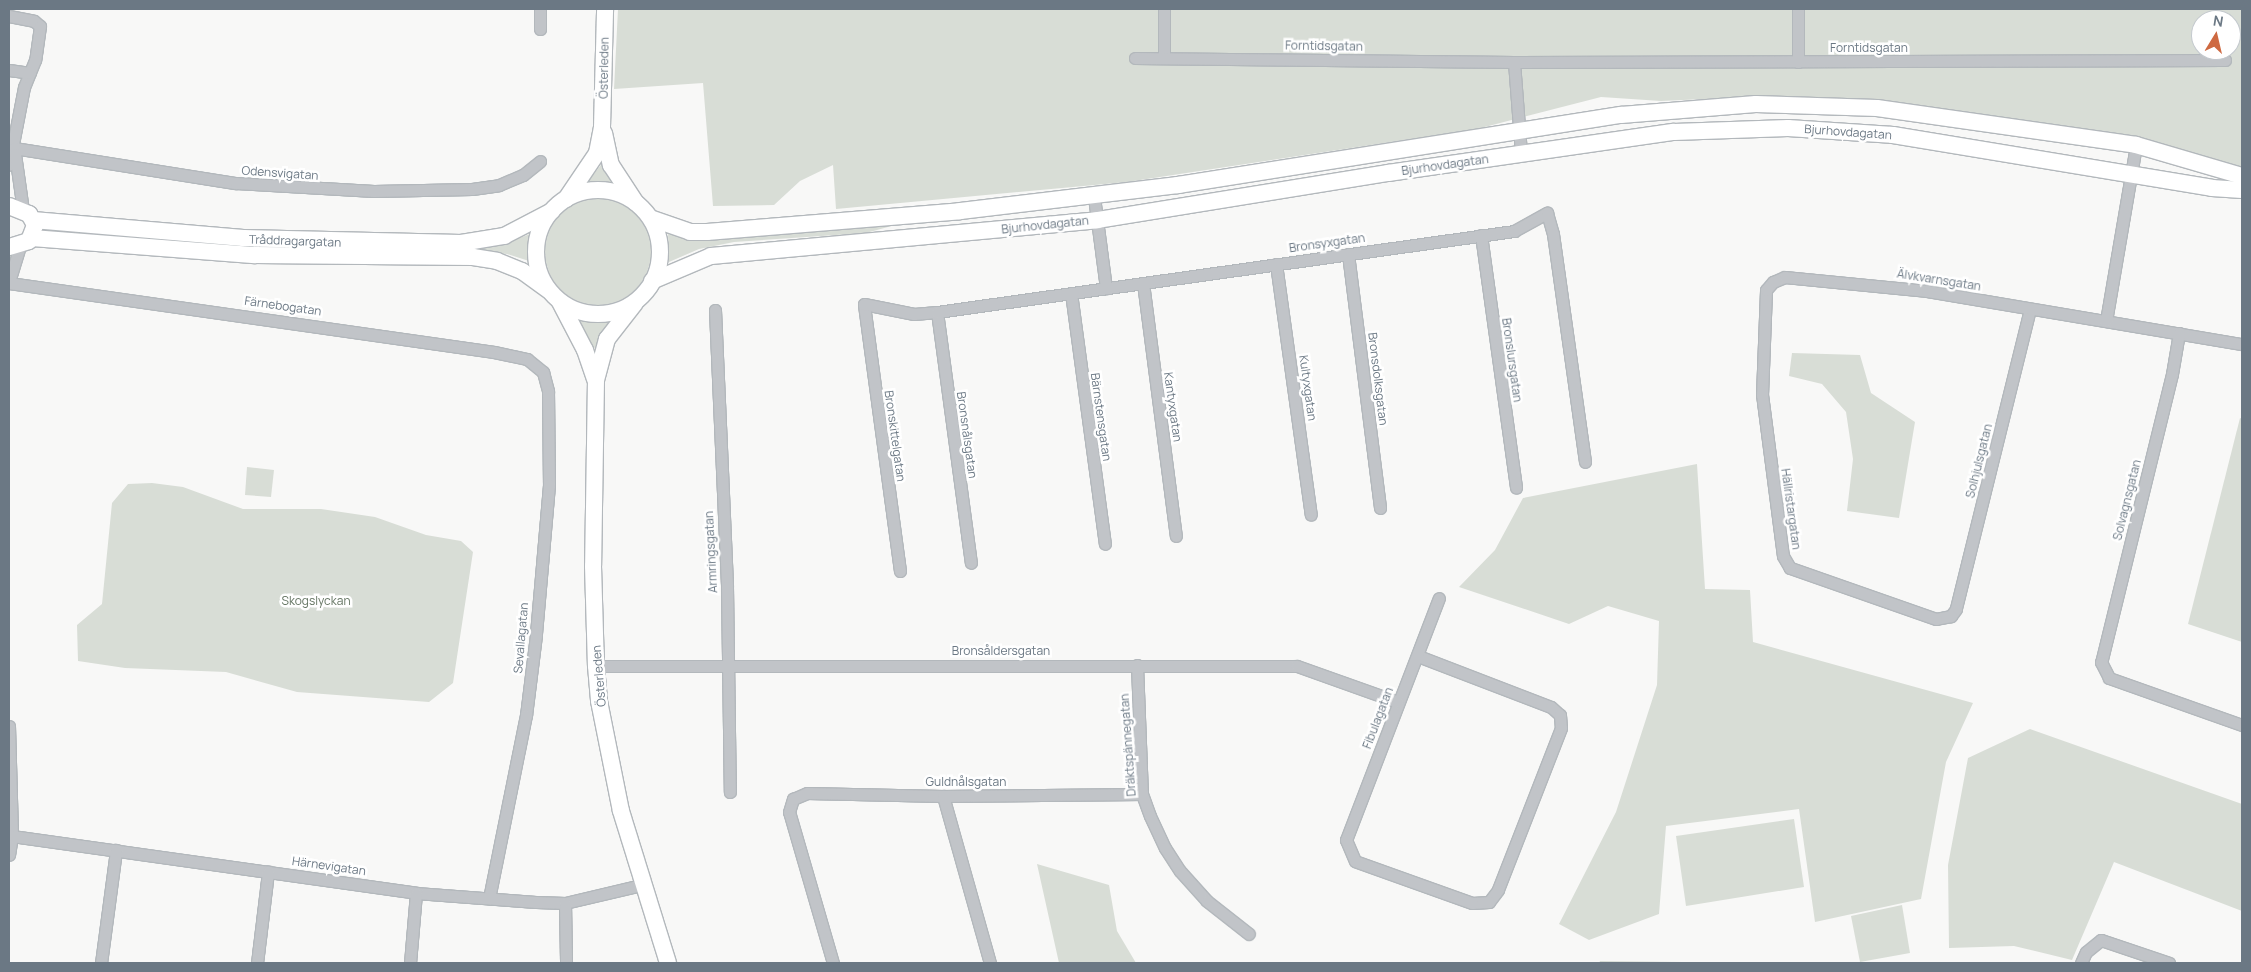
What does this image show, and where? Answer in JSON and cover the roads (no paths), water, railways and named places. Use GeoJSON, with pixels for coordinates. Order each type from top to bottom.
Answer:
{"type":"FeatureCollection","features":[{"type":"Feature","properties":{"kind":"main road","name":"Österleden"},"geometry":{"type":"LineString","coordinates":[[565,201],[597,154],[602,127],[605,9]]}},
{"type":"Feature","properties":{"kind":"main road","name":"Bjurhovdagatan"},"geometry":{"type":"LineString","coordinates":[[653,219],[690,232],[707,232],[960,212],[1094,197],[1520,130],[1686,107],[1809,105],[1877,108],[2136,145],[2242,176]]}},
{"type":"Feature","properties":{"kind":"main road","name":"Österleden"},"geometry":{"type":"LineString","coordinates":[[602,127],[611,165],[639,207]]}},
{"type":"Feature","properties":{"kind":"main road","name":"Bjurhovdagatan"},"geometry":{"type":"LineString","coordinates":[[652,281],[711,256],[1097,220],[1674,132],[1788,128],[1858,131],[1945,141],[2212,188],[2242,190]]}},
{"type":"Feature","properties":{"kind":"main road"},"geometry":{"type":"LineString","coordinates":[[595,191],[626,198],[639,207],[653,219],[661,246],[661,264],[652,281],[635,303],[605,313],[589,312],[560,302],[548,290],[536,256],[537,240],[552,212],[565,201],[595,191]]}},
{"type":"Feature","properties":{"kind":"main road"},"geometry":{"type":"LineString","coordinates":[[20,243],[22,212]]}},
{"type":"Feature","properties":{"kind":"main road","name":"Tråddragargatan"},"geometry":{"type":"LineString","coordinates":[[22,212],[244,238],[461,243],[504,236],[552,212]]}},
{"type":"Feature","properties":{"kind":"main road"},"geometry":{"type":"LineString","coordinates":[[960,212],[962,234]]}},
{"type":"Feature","properties":{"kind":"main road","name":"Tråddragargatan"},"geometry":{"type":"LineString","coordinates":[[20,243],[255,255],[473,257],[497,261],[522,271],[548,290]]}},
{"type":"Feature","properties":{"kind":"main road","name":"Österleden"},"geometry":{"type":"LineString","coordinates":[[560,302],[585,350],[596,380]]}},
{"type":"Feature","properties":{"kind":"main road","name":"Österleden"},"geometry":{"type":"LineString","coordinates":[[635,303],[607,339],[596,380],[593,566],[596,666],[599,701],[621,811],[642,885],[668,963]]}},
{"type":"Feature","properties":{"kind":"street"},"geometry":{"type":"LineString","coordinates":[[540,9],[540,29]]}},
{"type":"Feature","properties":{"kind":"street"},"geometry":{"type":"LineString","coordinates":[[1164,9],[1164,57]]}},
{"type":"Feature","properties":{"kind":"street"},"geometry":{"type":"LineString","coordinates":[[1798,9],[1798,62]]}},
{"type":"Feature","properties":{"kind":"street"},"geometry":{"type":"LineString","coordinates":[[9,16],[34,21],[40,26],[30,73],[24,86],[14,148],[9,165]]}},
{"type":"Feature","properties":{"kind":"street","name":"Forntidsgatan"},"geometry":{"type":"LineString","coordinates":[[1134,58],[1514,62],[2225,60]]}},
{"type":"Feature","properties":{"kind":"street"},"geometry":{"type":"LineString","coordinates":[[1514,62],[1521,154]]}},
{"type":"Feature","properties":{"kind":"street"},"geometry":{"type":"LineString","coordinates":[[9,70],[30,73]]}},
{"type":"Feature","properties":{"kind":"street"},"geometry":{"type":"LineString","coordinates":[[2106,320],[2136,145]]}},
{"type":"Feature","properties":{"kind":"street"},"geometry":{"type":"LineString","coordinates":[[14,148],[22,212]]}},
{"type":"Feature","properties":{"kind":"street","name":"Odensvigatan"},"geometry":{"type":"LineString","coordinates":[[14,148],[236,183],[374,191],[472,189],[499,185],[523,175],[540,161]]}},
{"type":"Feature","properties":{"kind":"street"},"geometry":{"type":"LineString","coordinates":[[1094,197],[1106,288]]}},
{"type":"Feature","properties":{"kind":"street","name":"Bronsyxgatan"},"geometry":{"type":"LineString","coordinates":[[864,304],[914,314],[937,312],[1514,231],[1547,213],[1554,234],[1585,462]]}},
{"type":"Feature","properties":{"kind":"street","name":"Bronslursgatan"},"geometry":{"type":"LineString","coordinates":[[1481,235],[1516,488]]}},
{"type":"Feature","properties":{"kind":"street"},"geometry":{"type":"LineString","coordinates":[[9,283],[20,243]]}},
{"type":"Feature","properties":{"kind":"street","name":"Bronsdolksgatan"},"geometry":{"type":"LineString","coordinates":[[1348,254],[1380,508]]}},
{"type":"Feature","properties":{"kind":"street","name":"Kultyxgatan"},"geometry":{"type":"LineString","coordinates":[[1276,264],[1311,515]]}},
{"type":"Feature","properties":{"kind":"street","name":"Älvkvarnsgatan"},"geometry":{"type":"LineString","coordinates":[[1770,286],[1785,277],[1835,280],[1926,291],[2030,310],[2106,320],[2242,344]]}},
{"type":"Feature","properties":{"kind":"street","name":"Färnebogatan"},"geometry":{"type":"LineString","coordinates":[[9,283],[494,352],[527,359],[544,376]]}},
{"type":"Feature","properties":{"kind":"street","name":"Kantyxgatan"},"geometry":{"type":"LineString","coordinates":[[1143,283],[1176,536]]}},
{"type":"Feature","properties":{"kind":"street","name":"Hällristargatan"},"geometry":{"type":"LineString","coordinates":[[1770,286],[1766,290],[1762,395],[1786,562],[1790,568],[1936,619],[1948,617]]}},
{"type":"Feature","properties":{"kind":"street","name":"Bärnstensgatan"},"geometry":{"type":"LineString","coordinates":[[1071,293],[1105,544]]}},
{"type":"Feature","properties":{"kind":"street","name":"Bronskittelgatan"},"geometry":{"type":"LineString","coordinates":[[864,304],[900,571]]}},
{"type":"Feature","properties":{"kind":"street","name":"Armringsgatan"},"geometry":{"type":"LineString","coordinates":[[715,310],[730,792]]}},
{"type":"Feature","properties":{"kind":"street","name":"Solhjulsgatan"},"geometry":{"type":"LineString","coordinates":[[1948,617],[1956,609],[2030,310]]}},
{"type":"Feature","properties":{"kind":"street","name":"Bronsnålsgatan"},"geometry":{"type":"LineString","coordinates":[[937,312],[971,563]]}},
{"type":"Feature","properties":{"kind":"street","name":"Solvagnsgatan"},"geometry":{"type":"LineString","coordinates":[[2179,333],[2172,374],[2101,662],[2109,678],[2242,725]]}},
{"type":"Feature","properties":{"kind":"street","name":"Sevallagatan"},"geometry":{"type":"LineString","coordinates":[[489,898],[526,715],[536,635],[549,485],[548,392],[544,376]]}},
{"type":"Feature","properties":{"kind":"street","name":"Fibulagatan"},"geometry":{"type":"LineString","coordinates":[[1418,656],[1551,707],[1560,719],[1561,728],[1498,890],[1490,901],[1472,903],[1355,861],[1348,850],[1346,840],[1439,598]]}},
{"type":"Feature","properties":{"kind":"street","name":"Bronsåldersgatan"},"geometry":{"type":"LineString","coordinates":[[596,666],[727,664],[1297,666],[1398,702]]}},
{"type":"Feature","properties":{"kind":"street","name":"Dräktspännegatan"},"geometry":{"type":"LineString","coordinates":[[1137,665],[1142,794],[1165,848],[1180,871],[1208,901],[1249,934]]}},
{"type":"Feature","properties":{"kind":"street"},"geometry":{"type":"LineString","coordinates":[[9,726],[12,836],[9,855]]}},
{"type":"Feature","properties":{"kind":"street","name":"Guldnålsgatan"},"geometry":{"type":"LineString","coordinates":[[833,963],[789,812],[793,801],[807,793],[943,796],[1142,794]]}},
{"type":"Feature","properties":{"kind":"street"},"geometry":{"type":"LineString","coordinates":[[943,796],[990,963]]}},
{"type":"Feature","properties":{"kind":"street","name":"Härnevigatan"},"geometry":{"type":"LineString","coordinates":[[12,836],[416,893],[565,903],[642,885]]}},
{"type":"Feature","properties":{"kind":"street"},"geometry":{"type":"LineString","coordinates":[[101,963],[116,850]]}},
{"type":"Feature","properties":{"kind":"street"},"geometry":{"type":"LineString","coordinates":[[257,963],[268,872]]}},
{"type":"Feature","properties":{"kind":"street"},"geometry":{"type":"LineString","coordinates":[[410,963],[416,893]]}},
{"type":"Feature","properties":{"kind":"street"},"geometry":{"type":"LineString","coordinates":[[565,903],[566,963]]}},
{"type":"Feature","properties":{"kind":"street"},"geometry":{"type":"LineString","coordinates":[[2081,963],[2093,944],[2103,940],[2169,963]]}},
{"type":"Feature","properties":{"kind":"park label","name":"Skogslyckan"},"geometry":{"type":"Point","coordinates":[316,601]}}]}
